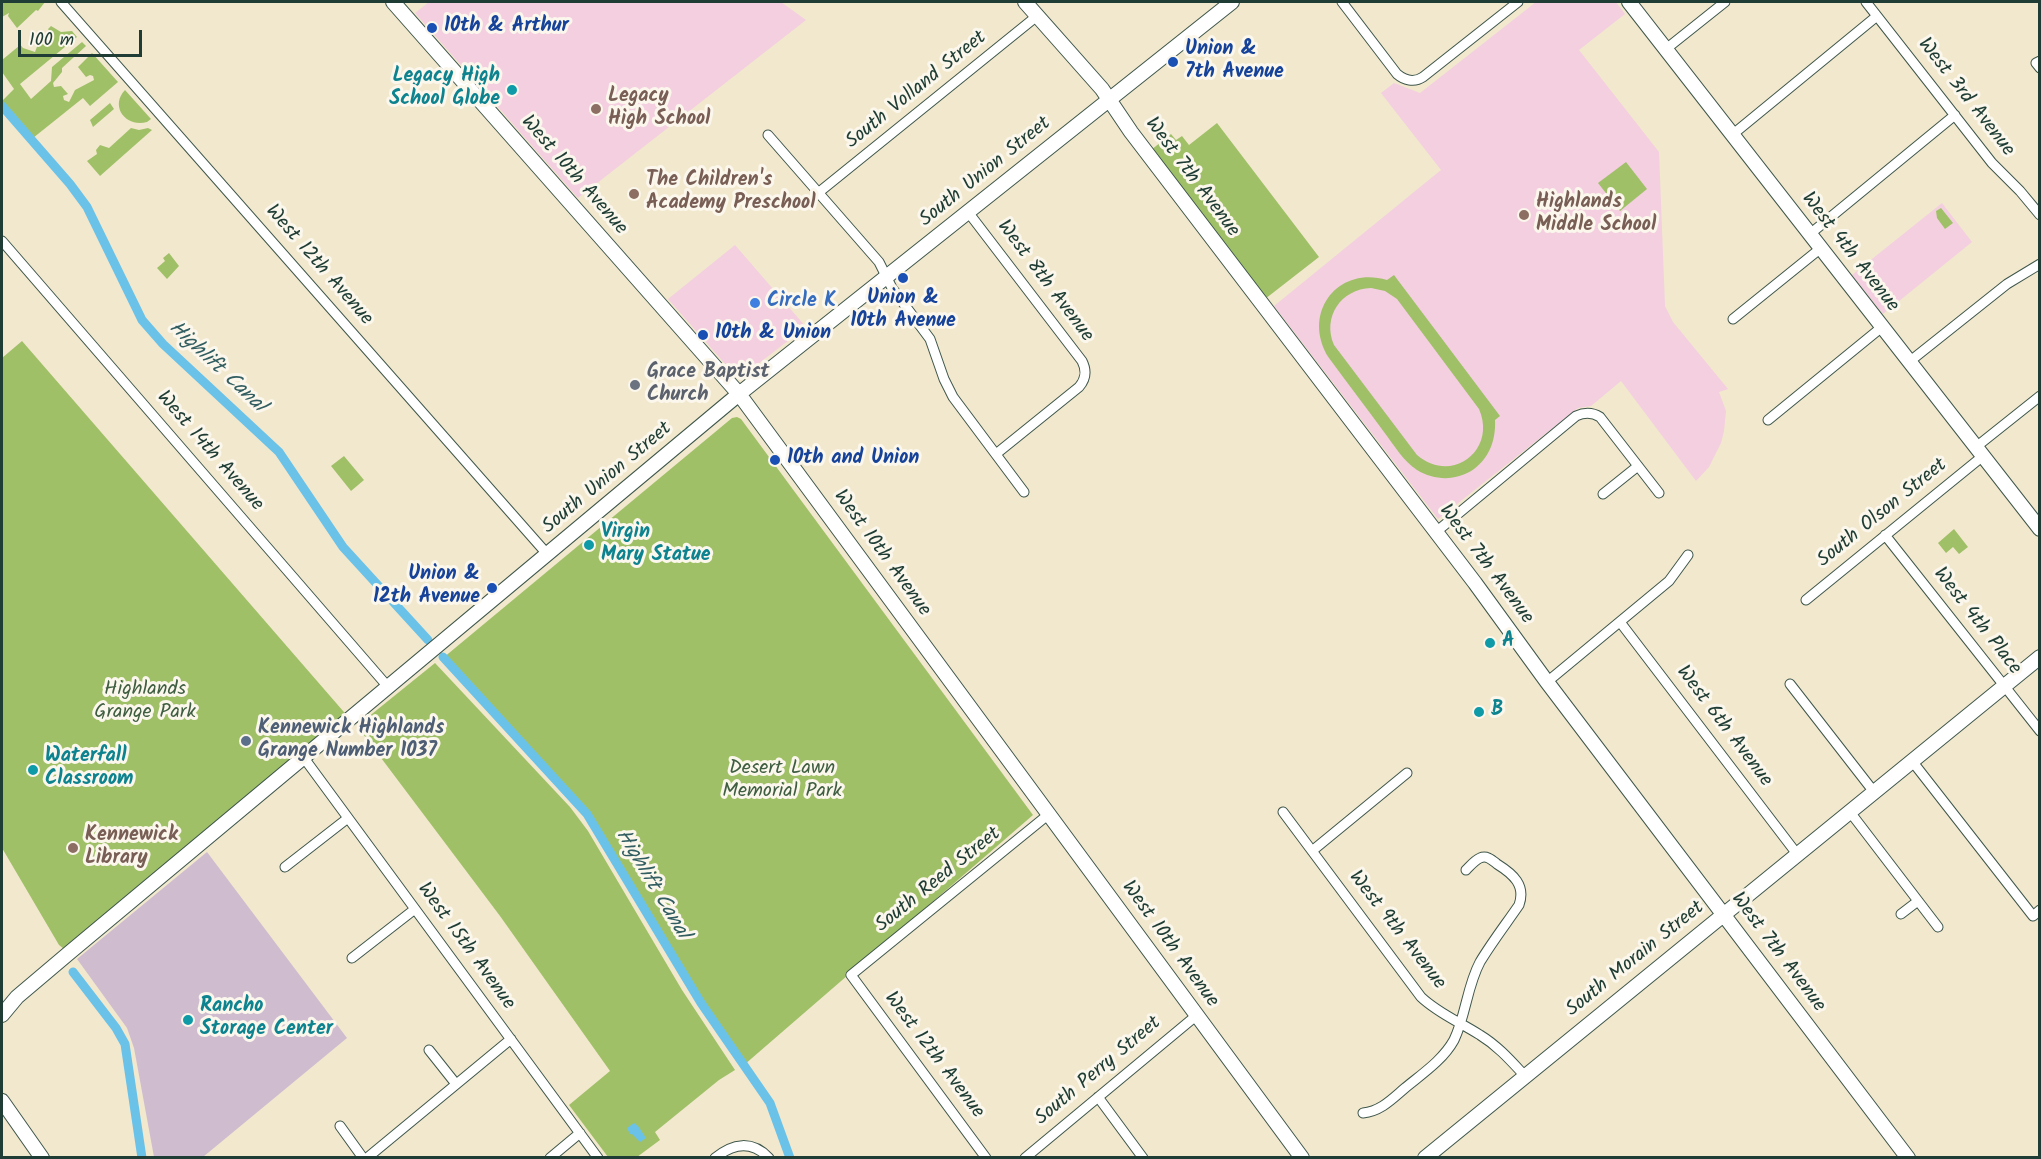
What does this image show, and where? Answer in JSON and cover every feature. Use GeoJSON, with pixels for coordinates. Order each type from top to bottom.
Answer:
{"type":"FeatureCollection","features":[{"type":"Feature","properties":{"kind":"main road","name":"West 10th Avenue"},"geometry":{"type":"LineString","coordinates":[[393,2],[739,394],[1302,1158]]}},
{"type":"Feature","properties":{"kind":"main road","name":"West 7th Avenue"},"geometry":{"type":"LineString","coordinates":[[1025,2],[1109,100],[1908,1158]]}},
{"type":"Feature","properties":{"kind":"main road","name":"South Union Street"},"geometry":{"type":"LineString","coordinates":[[2,1015],[18,997],[739,394],[1232,2]]}},
{"type":"Feature","properties":{"kind":"main road","name":"West 4th Avenue"},"geometry":{"type":"LineString","coordinates":[[1629,2],[2039,529]]}},
{"type":"Feature","properties":{"kind":"main road","name":"South Morain Street"},"geometry":{"type":"LineString","coordinates":[[1425,1158],[2040,657]]}},
{"type":"Feature","properties":{"kind":"main road","name":"South Union Street"},"geometry":{"type":"LineString","coordinates":[[2,1006],[18,997]]}},
{"type":"Feature","properties":{"kind":"main road"},"geometry":{"type":"LineString","coordinates":[[2,1101],[42,1158]]}},
{"type":"Feature","properties":{"kind":"street","name":"West 12th Avenue"},"geometry":{"type":"LineString","coordinates":[[61,2],[548,555]]}},
{"type":"Feature","properties":{"kind":"street"},"geometry":{"type":"LineString","coordinates":[[1341,2],[1397,74],[1408,80],[1418,80],[1518,2]]}},
{"type":"Feature","properties":{"kind":"street"},"geometry":{"type":"LineString","coordinates":[[1666,49],[1725,2]]}},
{"type":"Feature","properties":{"kind":"street","name":"West 3rd Avenue"},"geometry":{"type":"LineString","coordinates":[[1866,2],[1992,163],[2040,215]]}},
{"type":"Feature","properties":{"kind":"street","name":"South Volland Street"},"geometry":{"type":"LineString","coordinates":[[818,193],[1037,16]]}},
{"type":"Feature","properties":{"kind":"street"},"geometry":{"type":"LineString","coordinates":[[1732,135],[1877,16]]}},
{"type":"Feature","properties":{"kind":"street"},"geometry":{"type":"LineString","coordinates":[[1810,234],[1955,115]]}},
{"type":"Feature","properties":{"kind":"street"},"geometry":{"type":"LineString","coordinates":[[768,135],[879,262],[892,288],[930,339],[953,397],[1024,492]]}},
{"type":"Feature","properties":{"kind":"street","name":"West 8th Avenue"},"geometry":{"type":"LineString","coordinates":[[968,212],[1082,361],[1085,376],[1079,387],[996,454]]}},
{"type":"Feature","properties":{"kind":"street","name":"West 14th Avenue"},"geometry":{"type":"LineString","coordinates":[[2,241],[389,688]]}},
{"type":"Feature","properties":{"kind":"street"},"geometry":{"type":"LineString","coordinates":[[1733,318],[1821,248]]}},
{"type":"Feature","properties":{"kind":"street"},"geometry":{"type":"LineString","coordinates":[[1909,362],[2007,284],[2040,264]]}},
{"type":"Feature","properties":{"kind":"street"},"geometry":{"type":"LineString","coordinates":[[1768,420],[1882,327]]}},
{"type":"Feature","properties":{"kind":"street","name":"South Olson Street"},"geometry":{"type":"LineString","coordinates":[[1806,600],[1885,535],[2040,396]]}},
{"type":"Feature","properties":{"kind":"street"},"geometry":{"type":"LineString","coordinates":[[1436,532],[1576,416],[1587,412],[1600,417],[1659,493]]}},
{"type":"Feature","properties":{"kind":"street"},"geometry":{"type":"LineString","coordinates":[[1603,494],[1638,466]]}},
{"type":"Feature","properties":{"kind":"street","name":"West 4th Place"},"geometry":{"type":"LineString","coordinates":[[1885,535],[2040,731]]}},
{"type":"Feature","properties":{"kind":"street"},"geometry":{"type":"LineString","coordinates":[[1547,682],[1669,581],[1688,555]]}},
{"type":"Feature","properties":{"kind":"street","name":"West 6th Avenue"},"geometry":{"type":"LineString","coordinates":[[1620,622],[1797,854]]}},
{"type":"Feature","properties":{"kind":"street"},"geometry":{"type":"LineString","coordinates":[[1790,684],[1874,792]]}},
{"type":"Feature","properties":{"kind":"street","name":"West 15th Avenue"},"geometry":{"type":"LineString","coordinates":[[304,758],[598,1158]]}},
{"type":"Feature","properties":{"kind":"street"},"geometry":{"type":"LineString","coordinates":[[1912,761],[2036,913]]}},
{"type":"Feature","properties":{"kind":"street"},"geometry":{"type":"LineString","coordinates":[[1312,851],[1407,773]]}},
{"type":"Feature","properties":{"kind":"street","name":"West 9th Avenue"},"geometry":{"type":"LineString","coordinates":[[1283,812],[1422,997],[1432,1007],[1493,1044],[1525,1076]]}},
{"type":"Feature","properties":{"kind":"street"},"geometry":{"type":"LineString","coordinates":[[1850,812],[1938,927]]}},
{"type":"Feature","properties":{"kind":"street","name":"South Reed Street"},"geometry":{"type":"LineString","coordinates":[[851,975],[1049,814]]}},
{"type":"Feature","properties":{"kind":"street"},"geometry":{"type":"LineString","coordinates":[[285,867],[348,818]]}},
{"type":"Feature","properties":{"kind":"street"},"geometry":{"type":"LineString","coordinates":[[1363,1113],[1382,1107],[1434,1063],[1450,1045],[1460,1024],[1476,971],[1519,905],[1520,886],[1514,876],[1490,859],[1480,858],[1466,870]]}},
{"type":"Feature","properties":{"kind":"street"},"geometry":{"type":"LineString","coordinates":[[1901,914],[1918,901]]}},
{"type":"Feature","properties":{"kind":"street"},"geometry":{"type":"LineString","coordinates":[[352,958],[415,909]]}},
{"type":"Feature","properties":{"kind":"street","name":"West 12th Avenue"},"geometry":{"type":"LineString","coordinates":[[851,975],[987,1158]]}},
{"type":"Feature","properties":{"kind":"street","name":"South Perry Street"},"geometry":{"type":"LineString","coordinates":[[1025,1158],[1197,1015]]}},
{"type":"Feature","properties":{"kind":"street"},"geometry":{"type":"LineString","coordinates":[[340,1126],[365,1158],[510,1039]]}},
{"type":"Feature","properties":{"kind":"street"},"geometry":{"type":"LineString","coordinates":[[429,1050],[456,1084]]}},
{"type":"Feature","properties":{"kind":"street"},"geometry":{"type":"LineString","coordinates":[[1098,1097],[1143,1158]]}},
{"type":"Feature","properties":{"kind":"street"},"geometry":{"type":"LineString","coordinates":[[550,1158],[580,1133]]}},
{"type":"Feature","properties":{"kind":"street"},"geometry":{"type":"LineString","coordinates":[[715,1158],[733,1147],[748,1145],[761,1150],[769,1158]]}},
{"type":"Feature","properties":{"kind":"shaded area","name":"Legacy High School"},"geometry":{"type":"Polygon","coordinates":[[[429,2],[781,2],[806,20],[578,198],[415,13],[429,2]]]}},
{"type":"Feature","properties":{"kind":"shaded area","name":"Highlands Middle School"},"geometry":{"type":"Polygon","coordinates":[[[1536,2],[1616,2],[1625,14],[1579,50],[1659,152],[1665,306],[1673,322],[1728,389],[1719,392],[1726,411],[1724,431],[1721,443],[1709,467],[1696,481],[1621,381],[1591,406],[1578,408],[1438,519],[1274,306],[1441,170],[1381,93],[1394,83],[1420,93],[1536,2]]]}},
{"type":"Feature","properties":{"kind":"shaded area"},"geometry":{"type":"Polygon","coordinates":[[[1942,203],[1972,242],[1883,314],[1852,275],[1942,203]]]}},
{"type":"Feature","properties":{"kind":"shaded area"},"geometry":{"type":"Polygon","coordinates":[[[735,245],[806,327],[745,374],[739,376],[734,374],[668,299],[735,245]]]}},
{"type":"Feature","properties":{"kind":"shaded area"},"geometry":{"type":"Polygon","coordinates":[[[207,852],[347,1038],[203,1157],[154,1157],[134,1048],[127,1028],[77,959],[207,852]]]}},
{"type":"Feature","properties":{"kind":"green space"},"geometry":{"type":"Polygon","coordinates":[[[2,2],[45,2],[38,11],[36,10],[17,28],[8,16],[9,13],[2,17],[2,2]]]}},
{"type":"Feature","properties":{"kind":"green space"},"geometry":{"type":"Polygon","coordinates":[[[51,26],[61,32],[72,31],[77,37],[20,84],[31,99],[51,81],[52,67],[82,42],[86,46],[62,68],[62,72],[53,83],[54,87],[61,86],[68,94],[63,96],[64,100],[69,102],[75,90],[94,80],[93,76],[86,77],[78,67],[92,53],[118,82],[90,106],[83,98],[33,138],[2,101],[14,89],[2,72],[2,60],[19,46],[18,42],[23,48],[35,52],[38,44],[52,35],[48,29],[51,26]]]}},
{"type":"Feature","properties":{"kind":"green space"},"geometry":{"type":"Polygon","coordinates":[[[125,90],[151,119],[140,123],[133,122],[122,115],[119,103],[125,90]]]}},
{"type":"Feature","properties":{"kind":"green space"},"geometry":{"type":"Polygon","coordinates":[[[110,103],[114,109],[93,127],[90,120],[110,103]]]}},
{"type":"Feature","properties":{"kind":"green space"},"geometry":{"type":"Polygon","coordinates":[[[1217,123],[1319,257],[1265,299],[1151,150],[1171,134],[1176,140],[1182,136],[1189,145],[1217,123]]]}},
{"type":"Feature","properties":{"kind":"green space"},"geometry":{"type":"Polygon","coordinates":[[[131,128],[152,130],[100,176],[87,161],[97,154],[96,150],[100,145],[109,148],[131,128]]]}},
{"type":"Feature","properties":{"kind":"green space"},"geometry":{"type":"Polygon","coordinates":[[[1626,162],[1647,189],[1620,211],[1598,183],[1626,162]]]}},
{"type":"Feature","properties":{"kind":"green space"},"geometry":{"type":"Polygon","coordinates":[[[1941,208],[1953,223],[1945,229],[1937,218],[1936,211],[1941,208]]]}},
{"type":"Feature","properties":{"kind":"green space"},"geometry":{"type":"Polygon","coordinates":[[[169,253],[179,266],[167,279],[157,268],[165,261],[163,258],[169,253]]]}},
{"type":"Feature","properties":{"kind":"green space"},"geometry":{"type":"Polygon","coordinates":[[[1394,275],[1500,416],[1495,420],[1493,441],[1484,459],[1474,469],[1460,476],[1438,478],[1424,474],[1407,462],[1329,358],[1321,341],[1319,325],[1322,310],[1329,297],[1339,286],[1369,277],[1387,280],[1394,275]],[[1371,288],[1360,290],[1343,299],[1337,306],[1330,324],[1334,345],[1417,455],[1430,463],[1444,466],[1468,459],[1477,449],[1482,438],[1483,424],[1479,409],[1397,299],[1385,291],[1371,288]]]}},
{"type":"Feature","properties":{"kind":"green space","name":"Highlands Grange Park"},"geometry":{"type":"Polygon","coordinates":[[[22,341],[350,719],[69,953],[59,945],[2,848],[2,358],[22,341]]]}},
{"type":"Feature","properties":{"kind":"green space","name":"Desert Lawn Memorial Park"},"geometry":{"type":"Polygon","coordinates":[[[732,418],[741,419],[1033,815],[744,1065],[584,812],[443,658],[732,418]]]}},
{"type":"Feature","properties":{"kind":"green space"},"geometry":{"type":"Polygon","coordinates":[[[344,456],[364,480],[351,491],[331,466],[344,456]]]}},
{"type":"Feature","properties":{"kind":"green space"},"geometry":{"type":"Polygon","coordinates":[[[1954,529],[1968,547],[1959,554],[1953,547],[1946,553],[1938,543],[1954,529]]]}},
{"type":"Feature","properties":{"kind":"green space"},"geometry":{"type":"Polygon","coordinates":[[[435,663],[570,807],[588,831],[682,990],[735,1070],[719,1080],[655,1132],[660,1140],[637,1157],[608,1157],[569,1105],[610,1071],[500,916],[357,726],[435,663]]]}},
{"type":"Feature","properties":{"kind":"water"},"geometry":{"type":"Polygon","coordinates":[[[634,1123],[646,1138],[640,1142],[630,1134],[627,1128],[634,1123]]]}},
{"type":"Feature","properties":{"kind":"waterway","name":"Highlift Canal"},"geometry":{"type":"LineString","coordinates":[[2,106],[70,184],[87,207],[142,320],[163,344],[279,452],[343,547],[428,640]]}},
{"type":"Feature","properties":{"kind":"waterway","name":"Highlift Canal"},"geometry":{"type":"LineString","coordinates":[[443,657],[587,814],[701,1003],[770,1103],[790,1158]]}},
{"type":"Feature","properties":{"kind":"waterway"},"geometry":{"type":"LineString","coordinates":[[73,972],[116,1028],[125,1044],[142,1158]]}},
{"type":"Feature","properties":{"kind":"place","name":"10th & Arthur"},"geometry":{"type":"Point","coordinates":[432,28]}},
{"type":"Feature","properties":{"kind":"place","name":"Union & 7th Avenue"},"geometry":{"type":"Point","coordinates":[1173,62]}},
{"type":"Feature","properties":{"kind":"place","name":"Legacy High School Globe"},"geometry":{"type":"Point","coordinates":[512,90]}},
{"type":"Feature","properties":{"kind":"place","name":"Legacy High School"},"geometry":{"type":"Point","coordinates":[596,109]}},
{"type":"Feature","properties":{"kind":"place","name":"The Children's Academy Preschool"},"geometry":{"type":"Point","coordinates":[634,194]}},
{"type":"Feature","properties":{"kind":"place","name":"Highlands Middle School"},"geometry":{"type":"Point","coordinates":[1524,215]}},
{"type":"Feature","properties":{"kind":"place","name":"Union & 10th Avenue"},"geometry":{"type":"Point","coordinates":[903,278]}},
{"type":"Feature","properties":{"kind":"place","name":"Circle K"},"geometry":{"type":"Point","coordinates":[755,303]}},
{"type":"Feature","properties":{"kind":"place","name":"10th & Union"},"geometry":{"type":"Point","coordinates":[703,335]}},
{"type":"Feature","properties":{"kind":"place","name":"Grace Baptist Church"},"geometry":{"type":"Point","coordinates":[635,385]}},
{"type":"Feature","properties":{"kind":"place","name":"10th and Union"},"geometry":{"type":"Point","coordinates":[775,460]}},
{"type":"Feature","properties":{"kind":"place","name":"Virgin Mary Statue"},"geometry":{"type":"Point","coordinates":[589,545]}},
{"type":"Feature","properties":{"kind":"place","name":"Union & 12th Avenue"},"geometry":{"type":"Point","coordinates":[492,588]}},
{"type":"Feature","properties":{"kind":"place","name":"A"},"geometry":{"type":"Point","coordinates":[1490,643]}},
{"type":"Feature","properties":{"kind":"place","name":"B"},"geometry":{"type":"Point","coordinates":[1479,712]}},
{"type":"Feature","properties":{"kind":"place","name":"Kennewick Highlands Grange Number 1037"},"geometry":{"type":"Point","coordinates":[246,741]}},
{"type":"Feature","properties":{"kind":"place","name":"Waterfall Classroom"},"geometry":{"type":"Point","coordinates":[33,770]}},
{"type":"Feature","properties":{"kind":"place","name":"Kennewick Library"},"geometry":{"type":"Point","coordinates":[73,848]}},
{"type":"Feature","properties":{"kind":"place","name":"Rancho Storage Center"},"geometry":{"type":"Point","coordinates":[188,1020]}}]}
